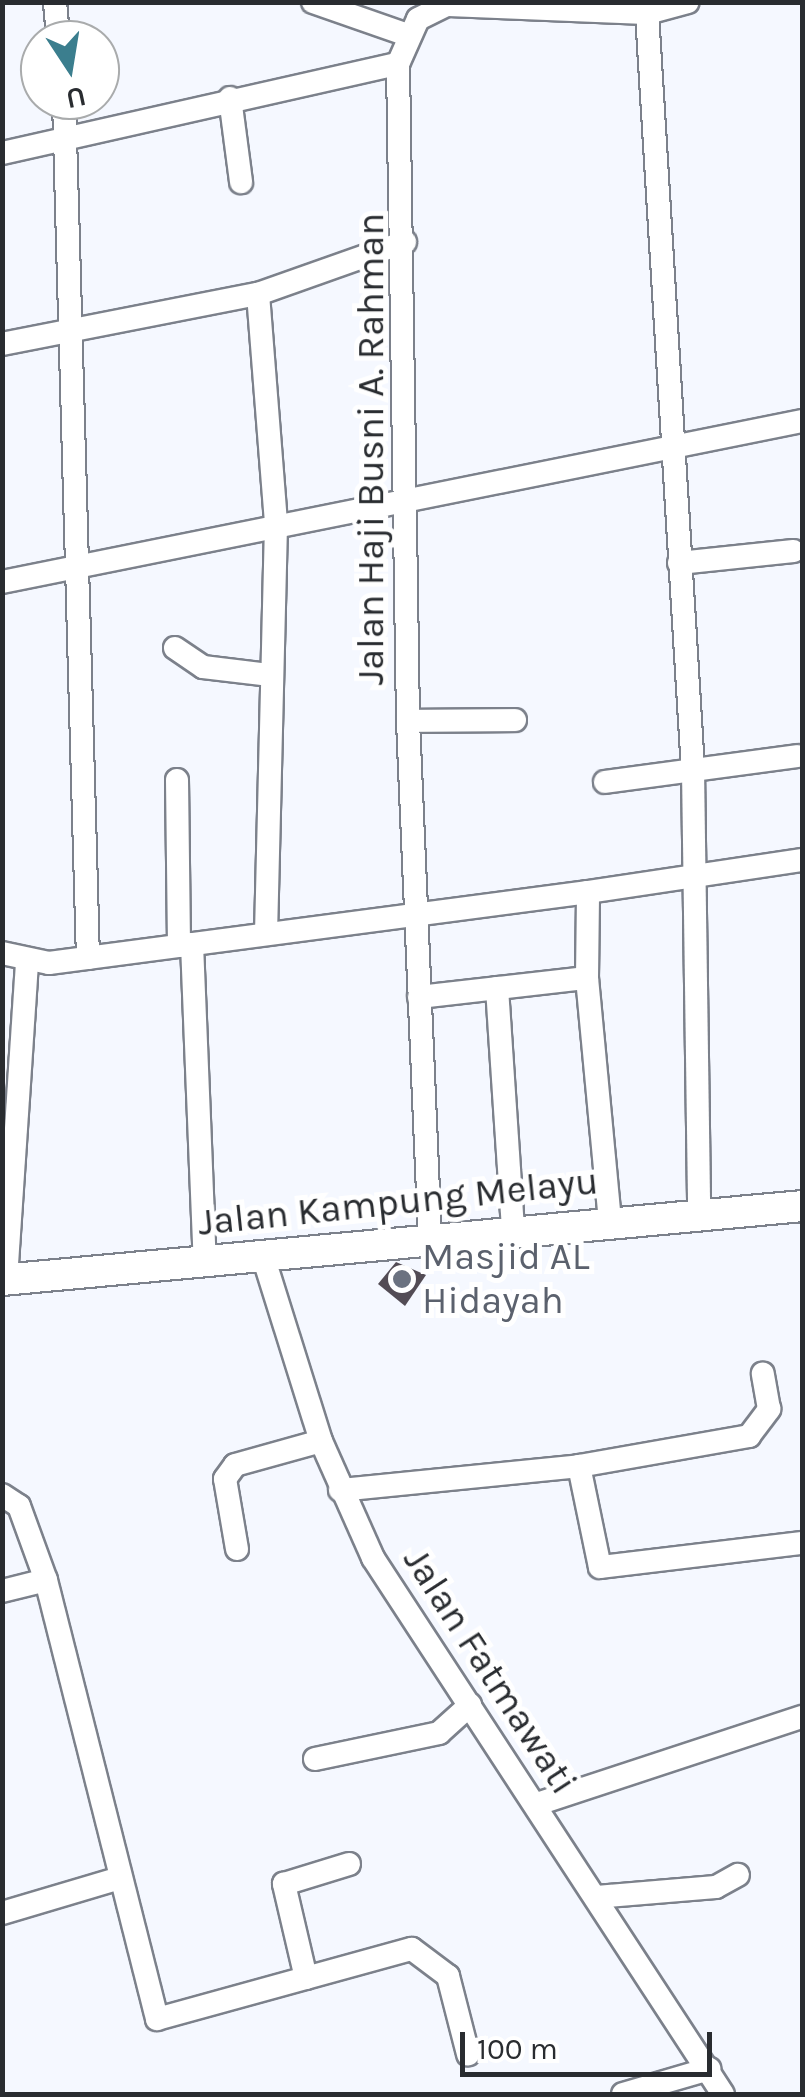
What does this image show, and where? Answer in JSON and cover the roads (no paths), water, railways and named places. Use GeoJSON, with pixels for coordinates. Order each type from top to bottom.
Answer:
{"type":"FeatureCollection","features":[{"type":"Feature","properties":{"kind":"main road","name":"Jalan Kampung Melayu"},"geometry":{"type":"LineString","coordinates":[[4,1280],[802,1206]]}},
{"type":"Feature","properties":{"kind":"street"},"geometry":{"type":"LineString","coordinates":[[313,2],[408,35]]}},
{"type":"Feature","properties":{"kind":"street"},"geometry":{"type":"LineString","coordinates":[[2,152],[230,98],[398,64],[408,35],[447,6],[646,8],[688,2]]}},
{"type":"Feature","properties":{"kind":"street"},"geometry":{"type":"LineString","coordinates":[[646,8],[668,453],[693,769],[699,1214]]}},
{"type":"Feature","properties":{"kind":"street","name":"Jalan Haji Busni A. Rahman"},"geometry":{"type":"LineString","coordinates":[[398,64],[406,242],[408,721],[430,1239]]}},
{"type":"Feature","properties":{"kind":"street"},"geometry":{"type":"LineString","coordinates":[[230,98],[241,182]]}},
{"type":"Feature","properties":{"kind":"street"},"geometry":{"type":"LineString","coordinates":[[66,120],[65,332],[77,569],[88,958]]}},
{"type":"Feature","properties":{"kind":"street"},"geometry":{"type":"LineString","coordinates":[[2,344],[258,294],[406,242]]}},
{"type":"Feature","properties":{"kind":"street"},"geometry":{"type":"LineString","coordinates":[[258,294],[276,525],[268,674],[266,930]]}},
{"type":"Feature","properties":{"kind":"street"},"geometry":{"type":"LineString","coordinates":[[2,582],[276,525],[668,453],[802,421]]}},
{"type":"Feature","properties":{"kind":"street"},"geometry":{"type":"LineString","coordinates":[[679,562],[793,551]]}},
{"type":"Feature","properties":{"kind":"street"},"geometry":{"type":"LineString","coordinates":[[175,648],[204,667],[268,674]]}},
{"type":"Feature","properties":{"kind":"street"},"geometry":{"type":"LineString","coordinates":[[408,721],[515,720]]}},
{"type":"Feature","properties":{"kind":"street"},"geometry":{"type":"LineString","coordinates":[[606,782],[798,756]]}},
{"type":"Feature","properties":{"kind":"street"},"geometry":{"type":"LineString","coordinates":[[178,780],[205,1262]]}},
{"type":"Feature","properties":{"kind":"street"},"geometry":{"type":"LineString","coordinates":[[2,952],[27,960],[88,958],[266,930],[588,892],[696,870],[802,860]]}},
{"type":"Feature","properties":{"kind":"street"},"geometry":{"type":"LineString","coordinates":[[588,892],[587,978],[610,1221]]}},
{"type":"Feature","properties":{"kind":"street"},"geometry":{"type":"LineString","coordinates":[[4,1280],[27,960]]}},
{"type":"Feature","properties":{"kind":"street"},"geometry":{"type":"LineString","coordinates":[[419,997],[587,978]]}},
{"type":"Feature","properties":{"kind":"street"},"geometry":{"type":"LineString","coordinates":[[497,988],[513,1231]]}},
{"type":"Feature","properties":{"kind":"street","name":"Jalan Fatmawati"},"geometry":{"type":"LineString","coordinates":[[263,1256],[340,1490],[470,1705],[724,2094]]}},
{"type":"Feature","properties":{"kind":"street"},"geometry":{"type":"LineString","coordinates":[[340,1490],[579,1466],[749,1436],[769,1408],[763,1374]]}},
{"type":"Feature","properties":{"kind":"street"},"geometry":{"type":"LineString","coordinates":[[237,1549],[224,1479],[235,1466],[321,1440]]}},
{"type":"Feature","properties":{"kind":"street"},"geometry":{"type":"LineString","coordinates":[[579,1466],[600,1567],[802,1543]]}},
{"type":"Feature","properties":{"kind":"street"},"geometry":{"type":"LineString","coordinates":[[2,1495],[19,1506],[46,1580],[117,1879],[156,2019],[412,1949],[428,1953],[448,1976],[468,2054]]}},
{"type":"Feature","properties":{"kind":"street"},"geometry":{"type":"LineString","coordinates":[[2,1590],[46,1580]]}},
{"type":"Feature","properties":{"kind":"street"},"geometry":{"type":"LineString","coordinates":[[315,1759],[439,1733],[470,1705]]}},
{"type":"Feature","properties":{"kind":"street"},"geometry":{"type":"LineString","coordinates":[[537,1804],[802,1717]]}},
{"type":"Feature","properties":{"kind":"street"},"geometry":{"type":"LineString","coordinates":[[306,1978],[284,1884],[349,1864]]}},
{"type":"Feature","properties":{"kind":"street"},"geometry":{"type":"LineString","coordinates":[[597,1897],[716,1888],[738,1876]]}},
{"type":"Feature","properties":{"kind":"street"},"geometry":{"type":"LineString","coordinates":[[2,1913],[117,1879]]}},
{"type":"Feature","properties":{"kind":"street"},"geometry":{"type":"LineString","coordinates":[[623,2094],[709,2070]]}},
{"type":"Feature","properties":{"kind":"place","name":"Masjid AL Hidayah"},"geometry":{"type":"Point","coordinates":[402,1279]}}]}
